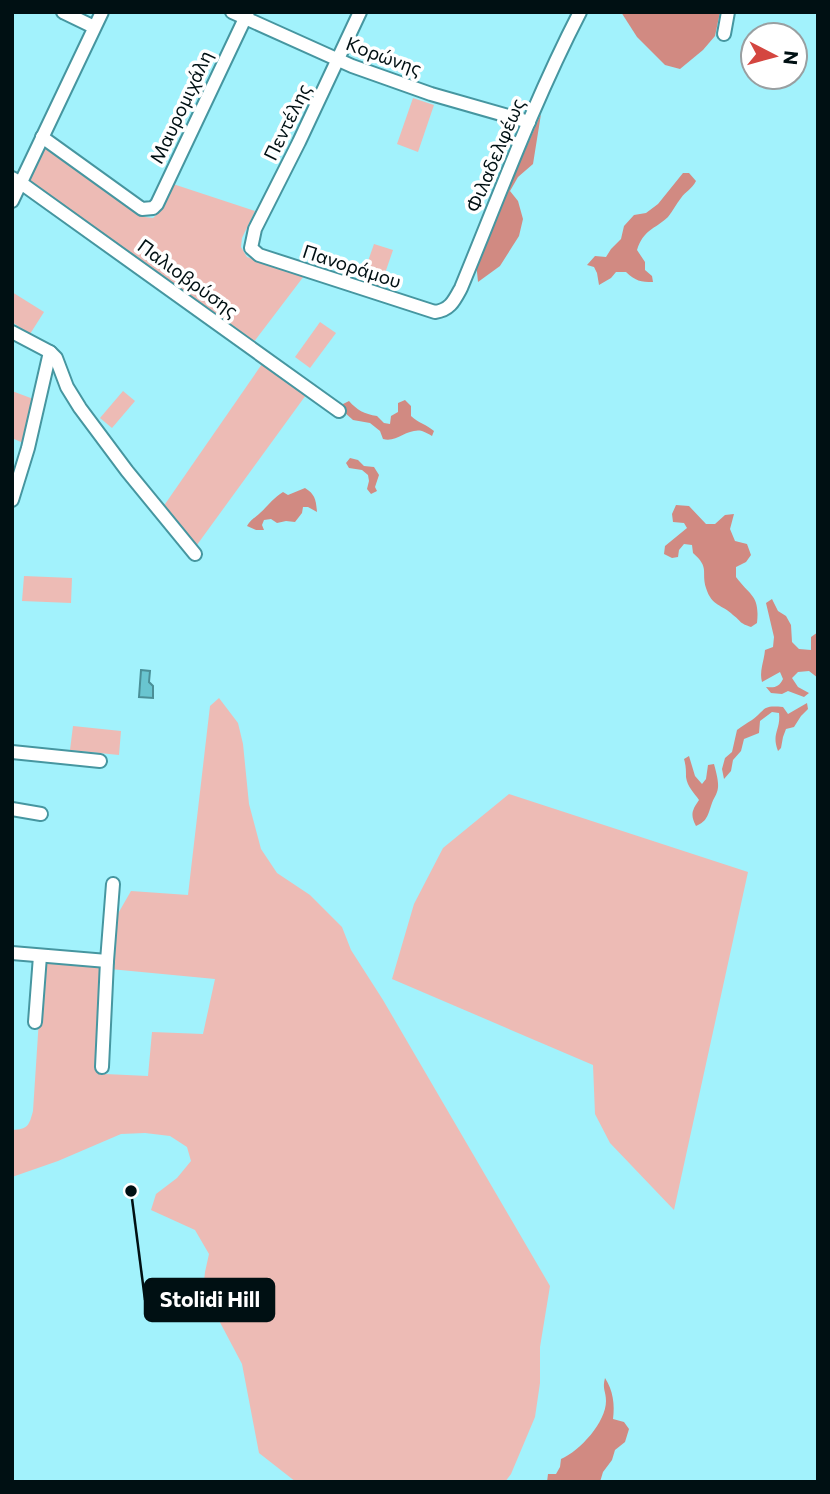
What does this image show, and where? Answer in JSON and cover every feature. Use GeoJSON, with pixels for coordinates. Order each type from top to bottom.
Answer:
{"type":"FeatureCollection","features":[{"type":"Feature","properties":{"kind":"street"},"geometry":{"type":"LineString","coordinates":[[63,12],[94,27]]}},
{"type":"Feature","properties":{"kind":"street"},"geometry":{"type":"LineString","coordinates":[[12,201],[17,180],[42,137],[102,12]]}},
{"type":"Feature","properties":{"kind":"street","name":"Κορώνης"},"geometry":{"type":"LineString","coordinates":[[232,12],[246,15],[337,60],[431,94],[529,122]]}},
{"type":"Feature","properties":{"kind":"street","name":"Πεντέλης"},"geometry":{"type":"LineString","coordinates":[[251,248],[255,229],[360,12]]}},
{"type":"Feature","properties":{"kind":"street","name":"Φιλαδελφέως"},"geometry":{"type":"LineString","coordinates":[[444,310],[453,303],[461,288],[529,122],[580,12]]}},
{"type":"Feature","properties":{"kind":"street"},"geometry":{"type":"LineString","coordinates":[[724,34],[728,12]]}},
{"type":"Feature","properties":{"kind":"street","name":"Μαυρομιχάλη"},"geometry":{"type":"LineString","coordinates":[[42,137],[142,209],[153,208],[246,15]]}},
{"type":"Feature","properties":{"kind":"street","name":"Παλιοβρύσης"},"geometry":{"type":"LineString","coordinates":[[17,180],[339,411]]}},
{"type":"Feature","properties":{"kind":"street","name":"Πανοράμου"},"geometry":{"type":"LineString","coordinates":[[251,248],[259,255],[425,310],[444,310]]}},
{"type":"Feature","properties":{"kind":"street"},"geometry":{"type":"LineString","coordinates":[[12,332],[50,352],[56,358],[67,387],[80,408],[195,554]]}},
{"type":"Feature","properties":{"kind":"street"},"geometry":{"type":"LineString","coordinates":[[12,500],[28,448],[50,352]]}},
{"type":"Feature","properties":{"kind":"street"},"geometry":{"type":"LineString","coordinates":[[12,752],[100,761]]}},
{"type":"Feature","properties":{"kind":"street"},"geometry":{"type":"LineString","coordinates":[[12,810],[41,814]]}},
{"type":"Feature","properties":{"kind":"street"},"geometry":{"type":"LineString","coordinates":[[102,1067],[113,884]]}},
{"type":"Feature","properties":{"kind":"street"},"geometry":{"type":"LineString","coordinates":[[12,953],[107,961]]}},
{"type":"Feature","properties":{"kind":"street"},"geometry":{"type":"LineString","coordinates":[[36,1022],[40,956]]}},
{"type":"Feature","properties":{"kind":"shaded area"},"geometry":{"type":"Polygon","coordinates":[[[621,12],[720,12],[715,36],[680,69],[665,65],[637,37],[621,12]]]}},
{"type":"Feature","properties":{"kind":"shaded area"},"geometry":{"type":"Polygon","coordinates":[[[413,98],[434,105],[418,152],[397,144],[413,98]]]}},
{"type":"Feature","properties":{"kind":"shaded area"},"geometry":{"type":"Polygon","coordinates":[[[541,114],[533,164],[518,177],[510,191],[518,201],[523,219],[519,236],[500,266],[478,282],[476,262],[541,114]]]}},
{"type":"Feature","properties":{"kind":"shaded area"},"geometry":{"type":"Polygon","coordinates":[[[43,146],[145,217],[153,218],[158,213],[170,183],[255,211],[242,238],[241,247],[247,257],[304,276],[253,343],[26,182],[43,146]]]}},
{"type":"Feature","properties":{"kind":"shaded area"},"geometry":{"type":"Polygon","coordinates":[[[683,173],[689,173],[696,181],[668,217],[646,234],[637,250],[653,282],[638,280],[626,272],[616,272],[599,285],[594,267],[587,265],[595,256],[606,257],[621,239],[624,226],[634,215],[646,213],[658,204],[683,173]]]}},
{"type":"Feature","properties":{"kind":"shaded area"},"geometry":{"type":"Polygon","coordinates":[[[374,244],[393,250],[380,288],[361,281],[374,244]]]}},
{"type":"Feature","properties":{"kind":"shaded area"},"geometry":{"type":"Polygon","coordinates":[[[12,292],[44,312],[30,334],[12,322],[12,292]]]}},
{"type":"Feature","properties":{"kind":"shaded area"},"geometry":{"type":"Polygon","coordinates":[[[320,322],[336,333],[310,368],[295,357],[320,322]]]}},
{"type":"Feature","properties":{"kind":"shaded area"},"geometry":{"type":"Polygon","coordinates":[[[262,364],[306,395],[194,549],[163,507],[262,364]]]}},
{"type":"Feature","properties":{"kind":"shaded area"},"geometry":{"type":"Polygon","coordinates":[[[12,391],[36,400],[23,443],[12,438],[12,391]]]}},
{"type":"Feature","properties":{"kind":"shaded area"},"geometry":{"type":"Polygon","coordinates":[[[123,391],[135,401],[112,428],[100,418],[123,391]]]}},
{"type":"Feature","properties":{"kind":"shaded area"},"geometry":{"type":"Polygon","coordinates":[[[405,400],[411,406],[411,416],[434,431],[432,436],[417,431],[393,439],[383,439],[380,431],[370,423],[353,420],[344,412],[343,404],[349,401],[361,411],[390,424],[391,416],[398,412],[398,403],[405,400]]]}},
{"type":"Feature","properties":{"kind":"shaded area"},"geometry":{"type":"Polygon","coordinates":[[[350,458],[358,460],[364,466],[374,467],[379,475],[375,487],[377,491],[371,494],[367,489],[368,475],[362,470],[349,468],[346,463],[350,458]]]}},
{"type":"Feature","properties":{"kind":"shaded area"},"geometry":{"type":"Polygon","coordinates":[[[305,488],[314,498],[317,512],[303,507],[295,522],[277,523],[271,519],[264,520],[264,530],[247,526],[283,492],[288,495],[305,488]]]}},
{"type":"Feature","properties":{"kind":"shaded area"},"geometry":{"type":"Polygon","coordinates":[[[676,505],[689,506],[706,524],[715,524],[725,515],[734,514],[730,529],[735,541],[747,544],[751,555],[746,562],[736,567],[736,577],[750,593],[757,607],[757,623],[751,627],[711,599],[706,588],[703,566],[693,553],[692,545],[684,544],[678,557],[672,558],[664,554],[665,546],[687,528],[684,523],[673,522],[672,514],[676,505]]]}},
{"type":"Feature","properties":{"kind":"shaded area"},"geometry":{"type":"Polygon","coordinates":[[[24,576],[72,578],[71,603],[22,601],[24,576]]]}},
{"type":"Feature","properties":{"kind":"shaded area"},"geometry":{"type":"Polygon","coordinates":[[[772,599],[778,611],[786,616],[791,625],[792,642],[799,649],[811,650],[811,637],[818,632],[818,678],[809,671],[798,672],[792,678],[798,687],[809,693],[804,697],[788,691],[782,694],[771,693],[766,687],[780,684],[783,679],[780,672],[762,682],[761,670],[765,650],[773,647],[774,637],[766,603],[772,599]]]}},
{"type":"Feature","properties":{"kind":"shaded area"},"geometry":{"type":"Polygon","coordinates":[[[219,698],[238,723],[243,744],[249,804],[261,849],[277,873],[310,895],[342,927],[351,950],[550,1286],[540,1347],[540,1383],[535,1417],[505,1482],[296,1482],[259,1453],[242,1364],[214,1311],[202,1300],[209,1254],[195,1230],[151,1210],[156,1194],[177,1178],[191,1161],[187,1147],[170,1136],[121,1134],[12,1177],[12,1130],[27,1126],[33,1111],[43,958],[101,964],[98,1067],[105,1074],[148,1076],[152,1032],[203,1034],[215,979],[110,969],[116,917],[131,891],[188,895],[210,706],[219,698]]]}},
{"type":"Feature","properties":{"kind":"shaded area"},"geometry":{"type":"Polygon","coordinates":[[[807,703],[808,709],[794,727],[786,729],[778,751],[775,740],[779,713],[772,712],[760,721],[759,733],[744,739],[741,751],[733,760],[731,771],[724,779],[722,769],[725,758],[732,752],[737,730],[767,707],[783,707],[788,714],[807,703]]]}},
{"type":"Feature","properties":{"kind":"shaded area"},"geometry":{"type":"Polygon","coordinates":[[[73,726],[121,731],[119,755],[70,750],[73,726]]]}},
{"type":"Feature","properties":{"kind":"shaded area"},"geometry":{"type":"Polygon","coordinates":[[[689,756],[695,776],[702,784],[706,779],[708,765],[714,764],[718,782],[707,817],[696,826],[693,813],[699,800],[687,780],[684,759],[689,756]]]}},
{"type":"Feature","properties":{"kind":"shaded area"},"geometry":{"type":"Polygon","coordinates":[[[509,794],[748,872],[674,1210],[610,1143],[595,1114],[593,1065],[392,979],[414,904],[443,848],[509,794]]]}},
{"type":"Feature","properties":{"kind":"shaded area"},"geometry":{"type":"Polygon","coordinates":[[[605,1378],[613,1398],[613,1419],[624,1422],[629,1429],[625,1442],[615,1450],[600,1482],[547,1482],[548,1474],[556,1474],[561,1459],[584,1443],[602,1418],[606,1401],[605,1378]]]}},
{"type":"Feature","properties":{"kind":"water"},"geometry":{"type":"Polygon","coordinates":[[[141,670],[150,671],[149,682],[153,686],[153,698],[139,697],[141,670]]]}},
{"type":"Feature","properties":{"kind":"place","name":"Stolidi Hill"},"geometry":{"type":"Point","coordinates":[131,1191]}}]}
